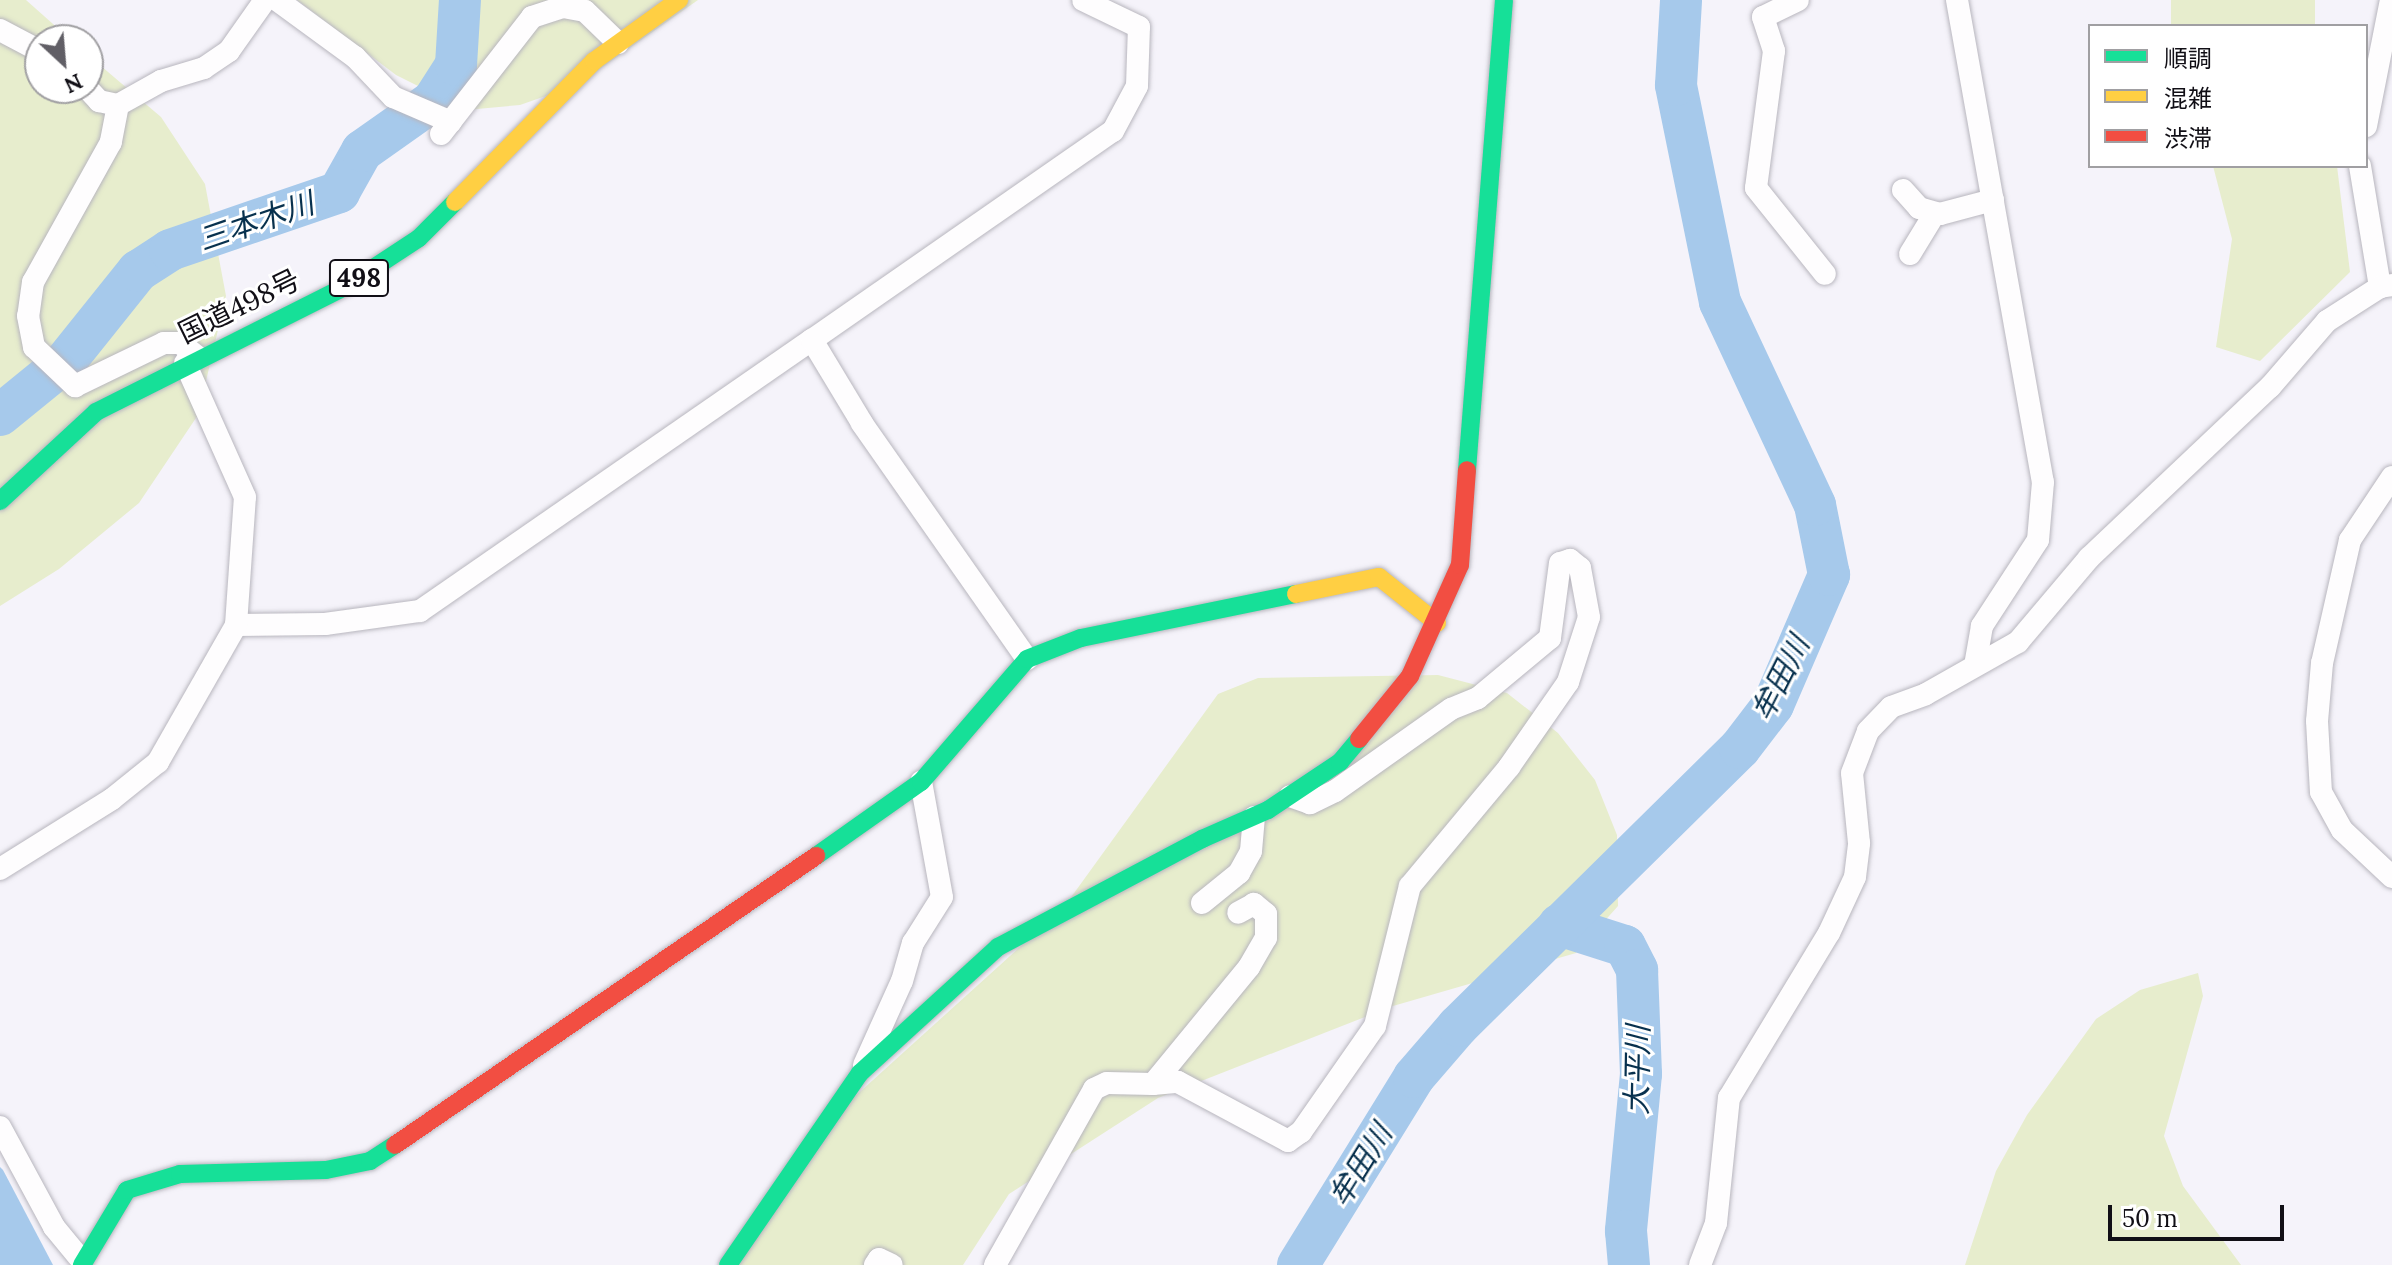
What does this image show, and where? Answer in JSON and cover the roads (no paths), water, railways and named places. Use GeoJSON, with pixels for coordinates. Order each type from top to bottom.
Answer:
{"type":"FeatureCollection","features":[{"type":"Feature","properties":{"kind":"main road","name":"国道498号"},"geometry":{"type":"LineString","coordinates":[[0,501],[96,412],[192,360],[346,286],[419,238],[618,43],[679,0]]}},
{"type":"Feature","properties":{"kind":"main road"},"geometry":{"type":"LineString","coordinates":[[739,1260],[860,1073],[998,947],[1290,796],[1340,762],[1410,676],[1437,623],[1460,565],[1504,0]]}},
{"type":"Feature","properties":{"kind":"main road"},"geometry":{"type":"LineString","coordinates":[[82,1263],[127,1190],[180,1174],[326,1170],[370,1161],[605,1005],[921,782],[1027,659],[1081,638],[1379,577],[1437,623]]}},
{"type":"Feature","properties":{"kind":"street"},"geometry":{"type":"LineString","coordinates":[[104,102],[118,105],[229,51],[265,0]]}},
{"type":"Feature","properties":{"kind":"street"},"geometry":{"type":"LineString","coordinates":[[277,0],[355,57],[393,97],[447,126],[532,17],[563,7],[585,11],[618,43]]}},
{"type":"Feature","properties":{"kind":"street"},"geometry":{"type":"LineString","coordinates":[[236,625],[325,624],[420,611],[1113,131],[1137,86],[1139,27],[1083,0]]}},
{"type":"Feature","properties":{"kind":"street"},"geometry":{"type":"LineString","coordinates":[[1798,0],[1763,17],[1774,51],[1756,188],[1825,274]]}},
{"type":"Feature","properties":{"kind":"street"},"geometry":{"type":"LineString","coordinates":[[1957,0],[2043,482],[2038,540],[1982,626],[1976,661]]}},
{"type":"Feature","properties":{"kind":"street"},"geometry":{"type":"LineString","coordinates":[[2368,116],[2391,0]]}},
{"type":"Feature","properties":{"kind":"street"},"geometry":{"type":"LineString","coordinates":[[0,30],[24,43]]}},
{"type":"Feature","properties":{"kind":"street"},"geometry":{"type":"LineString","coordinates":[[0,869],[112,799],[158,762],[236,625],[245,497],[192,360],[180,343],[164,343],[75,386],[34,347],[28,316],[33,282],[111,142],[118,105]]}},
{"type":"Feature","properties":{"kind":"street"},"geometry":{"type":"LineString","coordinates":[[1700,1265],[1716,1223],[1729,1098],[1829,933],[1855,877],[1859,843],[1852,773],[1868,731],[1891,707],[1926,694],[1976,661],[2018,642],[2089,558],[2270,387],[2327,321],[2386,286],[2360,168]]}},
{"type":"Feature","properties":{"kind":"street"},"geometry":{"type":"LineString","coordinates":[[1903,190],[1919,208],[1935,213],[1993,200]]}},
{"type":"Feature","properties":{"kind":"street"},"geometry":{"type":"LineString","coordinates":[[1910,254],[1935,213]]}},
{"type":"Feature","properties":{"kind":"street"},"geometry":{"type":"LineString","coordinates":[[812,340],[862,423],[1027,659]]}},
{"type":"Feature","properties":{"kind":"street"},"geometry":{"type":"LineString","coordinates":[[2392,477],[2350,540],[2322,663],[2317,721],[2321,792],[2342,830],[2392,877]]}},
{"type":"Feature","properties":{"kind":"street"},"geometry":{"type":"LineString","coordinates":[[995,1265],[1094,1089],[1107,1083],[1178,1082],[1288,1141],[1301,1132],[1375,1026],[1410,886],[1509,767],[1568,682],[1589,617],[1580,568],[1570,560],[1560,563],[1550,638],[1478,698],[1451,709],[1335,791],[1310,803],[1290,796]]}},
{"type":"Feature","properties":{"kind":"street"},"geometry":{"type":"LineString","coordinates":[[860,1073],[902,981],[913,943],[942,897],[921,782]]}},
{"type":"Feature","properties":{"kind":"street"},"geometry":{"type":"LineString","coordinates":[[1202,903],[1239,873],[1251,851],[1254,817]]}},
{"type":"Feature","properties":{"kind":"street"},"geometry":{"type":"LineString","coordinates":[[1153,1084],[1249,967],[1266,938],[1266,914],[1254,904],[1238,913]]}},
{"type":"Feature","properties":{"kind":"street"},"geometry":{"type":"LineString","coordinates":[[0,1127],[54,1227],[82,1263]]}},
{"type":"Feature","properties":{"kind":"street"},"geometry":{"type":"LineString","coordinates":[[875,1265],[879,1259],[892,1265]]}},
{"type":"Feature","properties":{"kind":"water"},"geometry":{"type":"Polygon","coordinates":[[[0,1167],[3,1170],[53,1265],[0,1265],[0,1167]]]}},
{"type":"Feature","properties":{"kind":"waterway","name":"三本木川"},"geometry":{"type":"LineString","coordinates":[[0,415],[65,362],[138,271],[170,250],[339,192],[362,151],[433,101],[456,65],[460,0]]}},
{"type":"Feature","properties":{"kind":"waterway","name":"牟田川"},"geometry":{"type":"LineString","coordinates":[[1298,1265],[1414,1077],[1458,1026],[1740,748],[1773,705],[1829,575],[1815,505],[1720,302],[1676,85],[1681,0]]}},
{"type":"Feature","properties":{"kind":"waterway","name":"大平川"},"geometry":{"type":"LineString","coordinates":[[1559,925],[1625,946],[1637,970],[1641,1074],[1626,1231],[1629,1265]]}}]}
